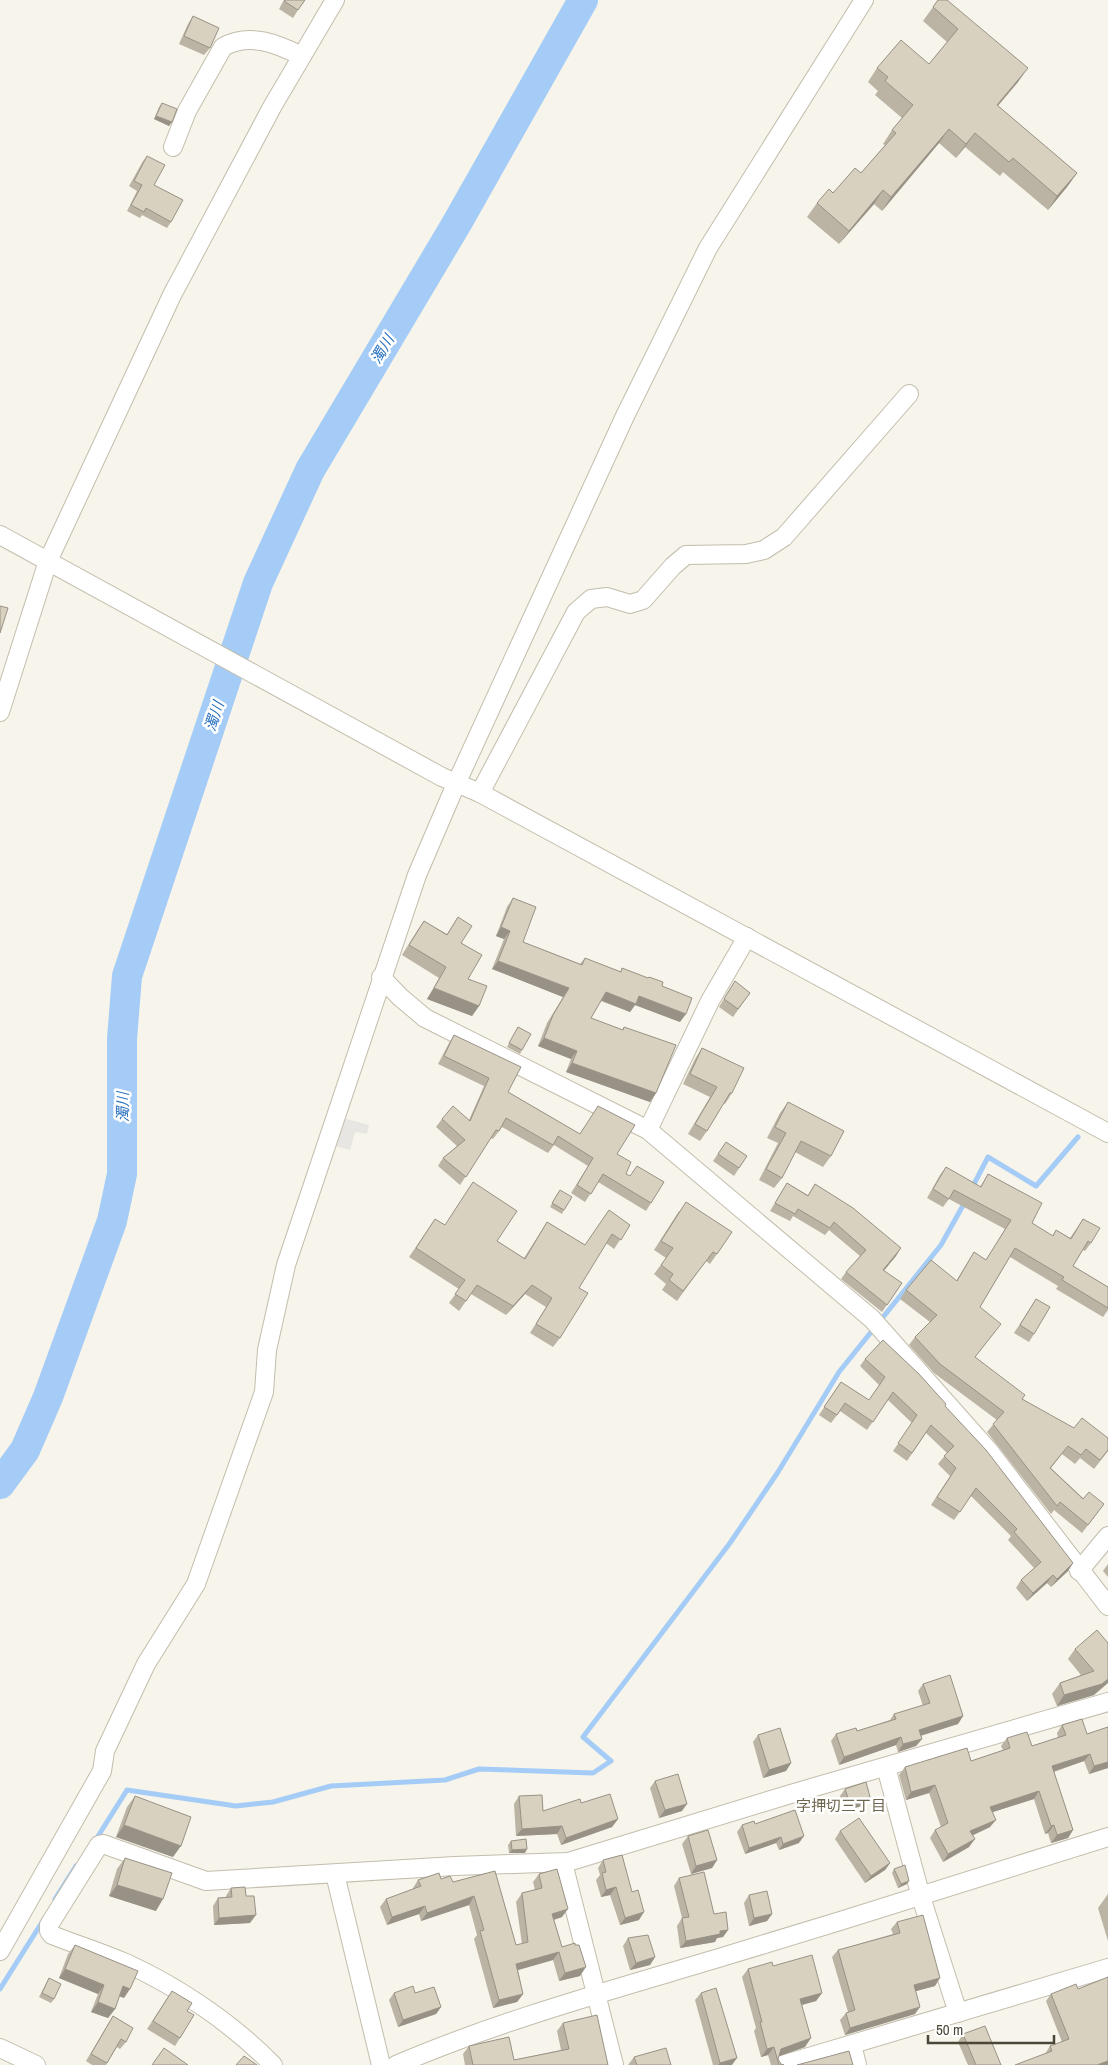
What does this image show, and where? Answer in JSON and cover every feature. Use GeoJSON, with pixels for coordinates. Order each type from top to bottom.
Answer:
{"type":"FeatureCollection","features":[{"type":"Feature","properties":{"kind":"street"},"geometry":{"type":"LineString","coordinates":[[0,712],[48,561],[172,295],[267,116],[335,0]]}},
{"type":"Feature","properties":{"kind":"street"},"geometry":{"type":"LineString","coordinates":[[0,1951],[102,1770],[105,1751],[146,1664],[196,1584],[264,1392],[267,1350],[284,1272],[381,977],[449,780],[708,248],[864,0]]}},
{"type":"Feature","properties":{"kind":"street"},"geometry":{"type":"LineString","coordinates":[[173,146],[187,111],[223,47],[231,42],[256,40],[302,56]]}},
{"type":"Feature","properties":{"kind":"street"},"geometry":{"type":"LineString","coordinates":[[480,793],[576,612],[590,599],[607,597],[630,604],[643,600],[673,566],[686,555],[746,554],[764,550],[784,537],[909,394]]}},
{"type":"Feature","properties":{"kind":"street"},"geometry":{"type":"LineString","coordinates":[[0,535],[449,780],[480,793],[1108,1133]]}},
{"type":"Feature","properties":{"kind":"street"},"geometry":{"type":"LineString","coordinates":[[648,1130],[710,1001],[747,937]]}},
{"type":"Feature","properties":{"kind":"street"},"geometry":{"type":"LineString","coordinates":[[381,977],[400,998],[425,1018],[648,1130],[872,1319],[989,1451],[1108,1606]]}},
{"type":"Feature","properties":{"kind":"street"},"geometry":{"type":"LineString","coordinates":[[1079,1570],[1108,1536]]}},
{"type":"Feature","properties":{"kind":"street"},"geometry":{"type":"LineString","coordinates":[[273,2065],[248,2042],[199,2004],[128,1964],[52,1935],[49,1931],[49,1925],[98,1845],[103,1844],[206,1881],[455,1866],[563,1863],[1108,1702]]}},
{"type":"Feature","properties":{"kind":"street"},"geometry":{"type":"LineString","coordinates":[[886,1767],[921,1897],[958,2012]]}},
{"type":"Feature","properties":{"kind":"street"},"geometry":{"type":"LineString","coordinates":[[396,2065],[445,2044],[515,2019],[597,1996],[921,1897],[1108,1837]]}},
{"type":"Feature","properties":{"kind":"street"},"geometry":{"type":"LineString","coordinates":[[563,1863],[614,2065]]}},
{"type":"Feature","properties":{"kind":"street"},"geometry":{"type":"LineString","coordinates":[[334,1874],[381,2065]]}},
{"type":"Feature","properties":{"kind":"street"},"geometry":{"type":"LineString","coordinates":[[782,2065],[1108,1968]]}},
{"type":"Feature","properties":{"kind":"street"},"geometry":{"type":"LineString","coordinates":[[852,2045],[857,2065]]}},
{"type":"Feature","properties":{"kind":"street"},"geometry":{"type":"LineString","coordinates":[[0,2048],[36,2065]]}},
{"type":"Feature","properties":{"kind":"shaded area"},"geometry":{"type":"Polygon","coordinates":[[[343,1118],[369,1125],[367,1134],[355,1132],[350,1150],[335,1146],[343,1118]]]}},
{"type":"Feature","properties":{"kind":"building"},"geometry":{"type":"Polygon","coordinates":[[[285,0],[305,0],[298,10],[285,0]]]}},
{"type":"Feature","properties":{"kind":"building"},"geometry":{"type":"Polygon","coordinates":[[[938,0],[947,0],[1028,68],[997,105],[1077,173],[1057,196],[1013,158],[1009,162],[975,133],[966,144],[949,129],[891,197],[883,190],[849,231],[817,203],[829,189],[833,193],[855,168],[861,173],[896,133],[892,130],[913,105],[885,81],[888,77],[877,68],[901,40],[929,64],[958,29],[933,7],[938,0]]]}},
{"type":"Feature","properties":{"kind":"building"},"geometry":{"type":"Polygon","coordinates":[[[193,16],[219,28],[210,48],[184,36],[193,16]]]}},
{"type":"Feature","properties":{"kind":"building"},"geometry":{"type":"Polygon","coordinates":[[[162,103],[177,109],[172,122],[156,116],[162,103]]]}},
{"type":"Feature","properties":{"kind":"building"},"geometry":{"type":"Polygon","coordinates":[[[147,156],[165,165],[154,185],[183,200],[171,222],[146,208],[144,212],[131,205],[142,185],[134,181],[147,156]]]}},
{"type":"Feature","properties":{"kind":"building"},"geometry":{"type":"Polygon","coordinates":[[[0,606],[8,608],[0,633],[0,606]]]}},
{"type":"Feature","properties":{"kind":"building"},"geometry":{"type":"Polygon","coordinates":[[[513,898],[536,907],[523,942],[582,965],[585,958],[621,972],[622,968],[663,982],[662,986],[692,998],[686,1014],[639,996],[636,1004],[606,992],[591,1018],[623,1030],[624,1027],[676,1045],[656,1093],[572,1063],[577,1051],[544,1038],[553,1015],[569,988],[498,961],[510,931],[501,927],[513,898]]]}},
{"type":"Feature","properties":{"kind":"building"},"geometry":{"type":"Polygon","coordinates":[[[458,917],[472,926],[461,943],[482,955],[468,979],[487,986],[479,1006],[434,988],[446,967],[409,945],[424,921],[447,935],[458,917]]]}},
{"type":"Feature","properties":{"kind":"building"},"geometry":{"type":"Polygon","coordinates":[[[735,981],[750,993],[738,1009],[724,999],[735,981]]]}},
{"type":"Feature","properties":{"kind":"building"},"geometry":{"type":"Polygon","coordinates":[[[518,1027],[531,1034],[522,1050],[509,1043],[518,1027]]]}},
{"type":"Feature","properties":{"kind":"building"},"geometry":{"type":"Polygon","coordinates":[[[454,1035],[521,1067],[508,1092],[580,1134],[598,1106],[635,1125],[617,1154],[631,1162],[626,1174],[630,1176],[637,1166],[664,1182],[651,1203],[603,1174],[591,1194],[577,1185],[593,1158],[558,1136],[553,1145],[506,1118],[499,1131],[496,1130],[466,1177],[443,1158],[465,1140],[442,1119],[453,1106],[470,1121],[489,1078],[444,1056],[454,1035]]]}},
{"type":"Feature","properties":{"kind":"building"},"geometry":{"type":"Polygon","coordinates":[[[702,1048],[744,1068],[732,1093],[730,1093],[707,1131],[695,1124],[717,1087],[690,1074],[702,1048]]]}},
{"type":"Feature","properties":{"kind":"building"},"geometry":{"type":"Polygon","coordinates":[[[788,1102],[844,1131],[831,1156],[801,1141],[782,1178],[766,1169],[786,1133],[775,1127],[788,1102]]]}},
{"type":"Feature","properties":{"kind":"building"},"geometry":{"type":"Polygon","coordinates":[[[726,1142],[747,1156],[739,1168],[718,1154],[726,1142]]]}},
{"type":"Feature","properties":{"kind":"building"},"geometry":{"type":"Polygon","coordinates":[[[946,1167],[981,1187],[988,1174],[1042,1203],[1032,1223],[1053,1236],[1056,1230],[1071,1239],[1083,1219],[1100,1228],[1091,1243],[1088,1241],[1073,1266],[1108,1287],[1108,1308],[1062,1280],[1064,1277],[1015,1248],[980,1307],[1001,1324],[975,1357],[1025,1395],[1022,1399],[1074,1428],[1082,1418],[1108,1438],[1108,1450],[1100,1460],[1086,1449],[1081,1455],[1068,1446],[1050,1468],[1083,1499],[1089,1492],[1104,1504],[1088,1525],[1060,1502],[1057,1506],[993,1424],[1004,1412],[940,1364],[915,1337],[937,1315],[906,1290],[931,1260],[957,1281],[974,1252],[986,1260],[1011,1220],[954,1190],[949,1199],[933,1189],[946,1167]]]}},
{"type":"Feature","properties":{"kind":"building"},"geometry":{"type":"Polygon","coordinates":[[[473,1182],[517,1211],[497,1241],[525,1259],[547,1222],[585,1245],[609,1210],[630,1225],[621,1240],[612,1234],[579,1288],[588,1293],[560,1338],[536,1324],[552,1298],[532,1285],[513,1306],[477,1285],[466,1301],[455,1294],[465,1280],[416,1248],[435,1219],[445,1225],[473,1182]]]}},
{"type":"Feature","properties":{"kind":"building"},"geometry":{"type":"Polygon","coordinates":[[[787,1183],[808,1196],[815,1184],[853,1208],[901,1248],[883,1270],[902,1283],[887,1305],[846,1272],[866,1250],[834,1222],[830,1228],[798,1209],[795,1214],[775,1203],[787,1183]]]}},
{"type":"Feature","properties":{"kind":"building"},"geometry":{"type":"Polygon","coordinates":[[[560,1190],[572,1197],[564,1210],[552,1203],[560,1190]]]}},
{"type":"Feature","properties":{"kind":"building"},"geometry":{"type":"Polygon","coordinates":[[[686,1202],[732,1232],[717,1254],[713,1252],[683,1291],[669,1280],[673,1274],[661,1265],[673,1248],[661,1241],[686,1202]]]}},
{"type":"Feature","properties":{"kind":"building"},"geometry":{"type":"Polygon","coordinates":[[[1036,1299],[1050,1307],[1034,1334],[1020,1325],[1036,1299]]]}},
{"type":"Feature","properties":{"kind":"building"},"geometry":{"type":"Polygon","coordinates":[[[883,1340],[919,1374],[946,1404],[945,1406],[986,1450],[1073,1563],[1057,1579],[1053,1575],[1033,1593],[1021,1580],[1041,1562],[1014,1532],[1017,1529],[976,1488],[960,1512],[937,1497],[956,1468],[944,1456],[954,1446],[931,1425],[912,1453],[898,1443],[917,1415],[893,1392],[873,1422],[845,1403],[837,1415],[824,1407],[841,1382],[869,1400],[885,1377],[865,1359],[883,1340]]]}},
{"type":"Feature","properties":{"kind":"building"},"geometry":{"type":"Polygon","coordinates":[[[1097,1630],[1108,1643],[1108,1679],[1102,1684],[1064,1695],[1060,1683],[1094,1671],[1075,1649],[1097,1630]]]}},
{"type":"Feature","properties":{"kind":"building"},"geometry":{"type":"Polygon","coordinates":[[[950,1675],[963,1716],[919,1730],[922,1739],[903,1744],[901,1737],[844,1757],[836,1734],[856,1728],[857,1731],[896,1719],[894,1714],[930,1703],[923,1684],[950,1675]]]}},
{"type":"Feature","properties":{"kind":"building"},"geometry":{"type":"Polygon","coordinates":[[[1082,1719],[1087,1734],[1108,1727],[1108,1762],[1094,1766],[1090,1754],[1052,1766],[1073,1830],[1057,1835],[1054,1825],[1051,1826],[1039,1791],[990,1807],[996,1820],[970,1831],[975,1839],[948,1854],[935,1830],[948,1823],[935,1785],[911,1792],[905,1767],[967,1748],[971,1761],[1010,1748],[1007,1738],[1027,1732],[1032,1746],[1066,1735],[1062,1725],[1082,1719]]]}},
{"type":"Feature","properties":{"kind":"building"},"geometry":{"type":"Polygon","coordinates":[[[780,1728],[791,1763],[769,1770],[758,1735],[780,1728]]]}},
{"type":"Feature","properties":{"kind":"building"},"geometry":{"type":"Polygon","coordinates":[[[678,1774],[687,1804],[665,1810],[655,1781],[678,1774]]]}},
{"type":"Feature","properties":{"kind":"building"},"geometry":{"type":"Polygon","coordinates":[[[866,1782],[870,1797],[850,1804],[845,1789],[866,1782]]]}},
{"type":"Feature","properties":{"kind":"building"},"geometry":{"type":"Polygon","coordinates":[[[610,1794],[618,1819],[566,1838],[562,1826],[522,1829],[519,1796],[542,1795],[543,1811],[580,1799],[581,1803],[610,1794]]]}},
{"type":"Feature","properties":{"kind":"building"},"geometry":{"type":"Polygon","coordinates":[[[135,1796],[191,1817],[181,1846],[124,1825],[135,1796]]]}},
{"type":"Feature","properties":{"kind":"building"},"geometry":{"type":"Polygon","coordinates":[[[795,1810],[804,1836],[783,1844],[781,1837],[749,1848],[742,1825],[754,1821],[755,1824],[795,1810]]]}},
{"type":"Feature","properties":{"kind":"building"},"geometry":{"type":"Polygon","coordinates":[[[859,1818],[890,1863],[871,1876],[840,1831],[859,1818]]]}},
{"type":"Feature","properties":{"kind":"building"},"geometry":{"type":"Polygon","coordinates":[[[708,1830],[717,1860],[696,1866],[688,1836],[708,1830]]]}},
{"type":"Feature","properties":{"kind":"building"},"geometry":{"type":"Polygon","coordinates":[[[526,1839],[527,1849],[512,1850],[511,1841],[526,1839]]]}},
{"type":"Feature","properties":{"kind":"building"},"geometry":{"type":"Polygon","coordinates":[[[622,1855],[632,1892],[638,1890],[644,1912],[625,1918],[616,1887],[606,1890],[602,1873],[606,1872],[603,1860],[622,1855]]]}},
{"type":"Feature","properties":{"kind":"building"},"geometry":{"type":"Polygon","coordinates":[[[125,1858],[172,1873],[163,1899],[117,1885],[125,1858]]]}},
{"type":"Feature","properties":{"kind":"building"},"geometry":{"type":"Polygon","coordinates":[[[905,1865],[909,1881],[901,1884],[894,1869],[905,1865]]]}},
{"type":"Feature","properties":{"kind":"building"},"geometry":{"type":"Polygon","coordinates":[[[557,1869],[568,1909],[552,1914],[562,1947],[575,1943],[575,1945],[579,1945],[586,1967],[565,1973],[559,1952],[516,1964],[523,1994],[499,2000],[480,1931],[484,1930],[474,1896],[427,1913],[425,1906],[392,1917],[386,1899],[421,1886],[418,1880],[439,1873],[441,1879],[450,1876],[453,1882],[495,1871],[516,1945],[528,1942],[522,1893],[542,1888],[539,1874],[557,1869]]]}},
{"type":"Feature","properties":{"kind":"building"},"geometry":{"type":"Polygon","coordinates":[[[704,1872],[714,1914],[726,1912],[728,1930],[720,1931],[720,1934],[686,1941],[682,1918],[689,1917],[679,1878],[704,1872]]]}},
{"type":"Feature","properties":{"kind":"building"},"geometry":{"type":"Polygon","coordinates":[[[245,1887],[246,1896],[254,1896],[256,1915],[219,1918],[218,1898],[232,1897],[231,1888],[245,1887]]]}},
{"type":"Feature","properties":{"kind":"building"},"geometry":{"type":"Polygon","coordinates":[[[767,1891],[772,1914],[754,1918],[749,1895],[767,1891]]]}},
{"type":"Feature","properties":{"kind":"building"},"geometry":{"type":"Polygon","coordinates":[[[923,1915],[940,1978],[914,1985],[920,2007],[850,2028],[846,2013],[855,2010],[838,1950],[900,1933],[897,1922],[923,1915]]]}},
{"type":"Feature","properties":{"kind":"building"},"geometry":{"type":"Polygon","coordinates":[[[648,1935],[655,1957],[636,1963],[628,1938],[648,1935]]]}},
{"type":"Feature","properties":{"kind":"building"},"geometry":{"type":"Polygon","coordinates":[[[75,1945],[138,1971],[130,1989],[123,1986],[115,2009],[98,2002],[104,1985],[65,1969],[75,1945]]]}},
{"type":"Feature","properties":{"kind":"building"},"geometry":{"type":"Polygon","coordinates":[[[812,1955],[822,1993],[800,1999],[811,2038],[781,2049],[778,2059],[784,2065],[779,2065],[774,2047],[767,2049],[748,1969],[772,1962],[773,1966],[812,1955]]]}},
{"type":"Feature","properties":{"kind":"building"},"geometry":{"type":"Polygon","coordinates":[[[1108,1977],[1108,2061],[1097,2065],[1015,2065],[1052,2051],[1050,2046],[1069,2039],[1051,1994],[1076,1984],[1078,1989],[1108,1977]]]}},
{"type":"Feature","properties":{"kind":"building"},"geometry":{"type":"Polygon","coordinates":[[[49,1978],[61,1984],[54,1999],[42,1993],[49,1978]]]}},
{"type":"Feature","properties":{"kind":"building"},"geometry":{"type":"Polygon","coordinates":[[[413,1986],[415,1993],[434,1987],[441,2007],[403,2020],[394,1993],[413,1986]]]}},
{"type":"Feature","properties":{"kind":"building"},"geometry":{"type":"Polygon","coordinates":[[[716,1988],[737,2058],[720,2063],[701,1993],[716,1988]]]}},
{"type":"Feature","properties":{"kind":"building"},"geometry":{"type":"Polygon","coordinates":[[[172,1991],[192,2003],[187,2011],[194,2015],[180,2038],[153,2021],[172,1991]]]}},
{"type":"Feature","properties":{"kind":"building"},"geometry":{"type":"Polygon","coordinates":[[[597,2015],[608,2065],[473,2065],[469,2046],[509,2037],[514,2060],[569,2049],[563,2023],[597,2015]]]}},
{"type":"Feature","properties":{"kind":"building"},"geometry":{"type":"Polygon","coordinates":[[[113,2016],[133,2028],[126,2042],[121,2039],[107,2063],[91,2054],[113,2016]]]}},
{"type":"Feature","properties":{"kind":"building"},"geometry":{"type":"Polygon","coordinates":[[[985,2026],[1001,2065],[976,2065],[963,2034],[985,2026]]]}},
{"type":"Feature","properties":{"kind":"building"},"geometry":{"type":"Polygon","coordinates":[[[164,2048],[188,2065],[152,2065],[164,2048]]]}},
{"type":"Feature","properties":{"kind":"building"},"geometry":{"type":"Polygon","coordinates":[[[666,2048],[671,2065],[637,2065],[634,2057],[666,2048]]]}},
{"type":"Feature","properties":{"kind":"building"},"geometry":{"type":"Polygon","coordinates":[[[849,2051],[853,2065],[797,2065],[849,2051]]]}},
{"type":"Feature","properties":{"kind":"building"},"geometry":{"type":"Polygon","coordinates":[[[244,2056],[257,2065],[236,2065],[244,2056]]]}},
{"type":"Feature","properties":{"kind":"waterway","name":"濁川"},"geometry":{"type":"LineString","coordinates":[[0,1484],[25,1450],[48,1397],[112,1221],[122,1174],[122,1039],[127,976],[258,583],[310,470],[457,223],[583,0]]}},
{"type":"Feature","properties":{"kind":"waterway"},"geometry":{"type":"LineString","coordinates":[[972,1188],[988,1157],[1036,1186],[1078,1137]]}},
{"type":"Feature","properties":{"kind":"waterway"},"geometry":{"type":"LineString","coordinates":[[95,1841],[127,1790],[236,1806],[273,1802],[331,1786],[445,1780],[479,1769],[593,1773],[611,1761],[583,1737],[730,1543],[778,1472],[839,1372],[941,1245],[966,1200]]}},
{"type":"Feature","properties":{"kind":"waterway"},"geometry":{"type":"LineString","coordinates":[[55,1899],[76,1866]]}},
{"type":"Feature","properties":{"kind":"waterway"},"geometry":{"type":"LineString","coordinates":[[0,1989],[44,1919]]}},
{"type":"Feature","properties":{"kind":"district","name":"字押切三丁目"},"geometry":{"type":"Point","coordinates":[841,1805]}}]}
